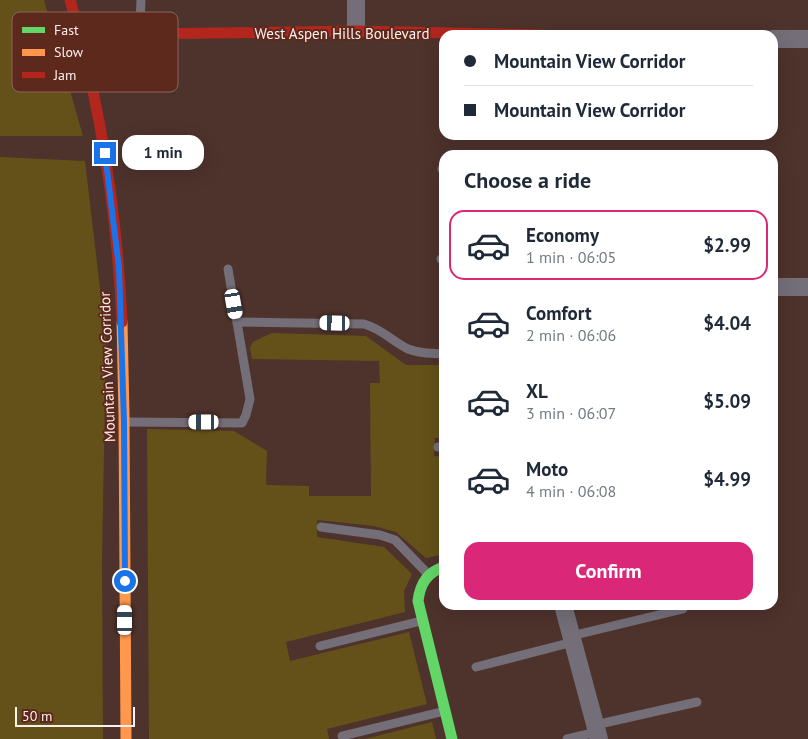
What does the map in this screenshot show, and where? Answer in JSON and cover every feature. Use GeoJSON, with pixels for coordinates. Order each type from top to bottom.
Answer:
{"type":"FeatureCollection","features":[{"type":"Feature","properties":{"kind":"main road","name":"West Aspen Hills Boulevard"},"geometry":{"type":"LineString","coordinates":[[178,33],[356,31],[439,33]]}},
{"type":"Feature","properties":{"kind":"main road","name":"Mountain View Corridor"},"geometry":{"type":"LineString","coordinates":[[94,92],[106,160],[119,268],[124,422],[126,739]]}},
{"type":"Feature","properties":{"kind":"main road"},"geometry":{"type":"LineString","coordinates":[[439,569],[429,574],[419,593],[423,620],[452,739]]}},
{"type":"Feature","properties":{"kind":"street"},"geometry":{"type":"LineString","coordinates":[[356,0],[356,31]]}},
{"type":"Feature","properties":{"kind":"street"},"geometry":{"type":"LineString","coordinates":[[778,39],[808,39]]}},
{"type":"Feature","properties":{"kind":"street"},"geometry":{"type":"LineString","coordinates":[[778,287],[808,287]]}},
{"type":"Feature","properties":{"kind":"street"},"geometry":{"type":"LineString","coordinates":[[565,610],[597,732]]}},
{"type":"Feature","properties":{"kind":"lane"},"geometry":{"type":"LineString","coordinates":[[124,422],[242,423],[250,398],[228,269]]}},
{"type":"Feature","properties":{"kind":"lane"},"geometry":{"type":"LineString","coordinates":[[237,322],[364,324],[381,330],[410,350],[439,354]]}},
{"type":"Feature","properties":{"kind":"lane"},"geometry":{"type":"LineString","coordinates":[[321,527],[380,535],[395,540],[429,574]]}},
{"type":"Feature","properties":{"kind":"lane"},"geometry":{"type":"LineString","coordinates":[[476,667],[679,610]]}},
{"type":"Feature","properties":{"kind":"lane"},"geometry":{"type":"LineString","coordinates":[[320,646],[423,620]]}},
{"type":"Feature","properties":{"kind":"lane"},"geometry":{"type":"LineString","coordinates":[[567,739],[697,702]]}},
{"type":"Feature","properties":{"kind":"lane"},"geometry":{"type":"LineString","coordinates":[[342,736],[445,711]]}},
{"type":"Feature","properties":{"kind":"shaded area"},"geometry":{"type":"Polygon","coordinates":[[[0,0],[44,0],[47,12],[12,12],[12,92],[70,92],[83,136],[0,136],[0,0]]]}},
{"type":"Feature","properties":{"kind":"shaded area"},"geometry":{"type":"Polygon","coordinates":[[[0,157],[85,161],[106,340],[102,560],[103,739],[0,739],[0,157]]]}},
{"type":"Feature","properties":{"kind":"shaded area"},"geometry":{"type":"Polygon","coordinates":[[[272,333],[366,336],[406,365],[439,365],[439,438],[435,438],[434,456],[439,456],[439,555],[426,558],[396,532],[374,526],[317,520],[317,537],[384,547],[412,574],[404,591],[405,612],[286,642],[290,661],[409,632],[427,704],[327,729],[329,739],[149,739],[147,429],[234,431],[267,451],[266,485],[309,486],[309,496],[371,496],[370,383],[380,383],[379,361],[252,359],[250,348],[253,342],[272,333]]]}},
{"type":"Feature","properties":{"kind":"shaded area"},"geometry":{"type":"Polygon","coordinates":[[[432,722],[436,739],[365,739],[432,722]]]}},
{"type":"Feature","properties":{"kind":"traffic: fast"},"geometry":{"type":"LineString","coordinates":[[439,569],[425,580],[418,601],[452,739]]}},
{"type":"Feature","properties":{"kind":"traffic: slow"},"geometry":{"type":"LineString","coordinates":[[122,322],[126,739]]}},
{"type":"Feature","properties":{"kind":"traffic: jam"},"geometry":{"type":"LineString","coordinates":[[70,0],[73,12]]}},
{"type":"Feature","properties":{"kind":"traffic: jam"},"geometry":{"type":"LineString","coordinates":[[178,33],[356,31],[439,33]]}},
{"type":"Feature","properties":{"kind":"traffic: jam"},"geometry":{"type":"LineString","coordinates":[[93,92],[112,200],[122,322]]}},
{"type":"Feature","properties":{"kind":"route"},"geometry":{"type":"LineString","coordinates":[[105,153],[119,268],[122,330],[125,581]]}}]}
